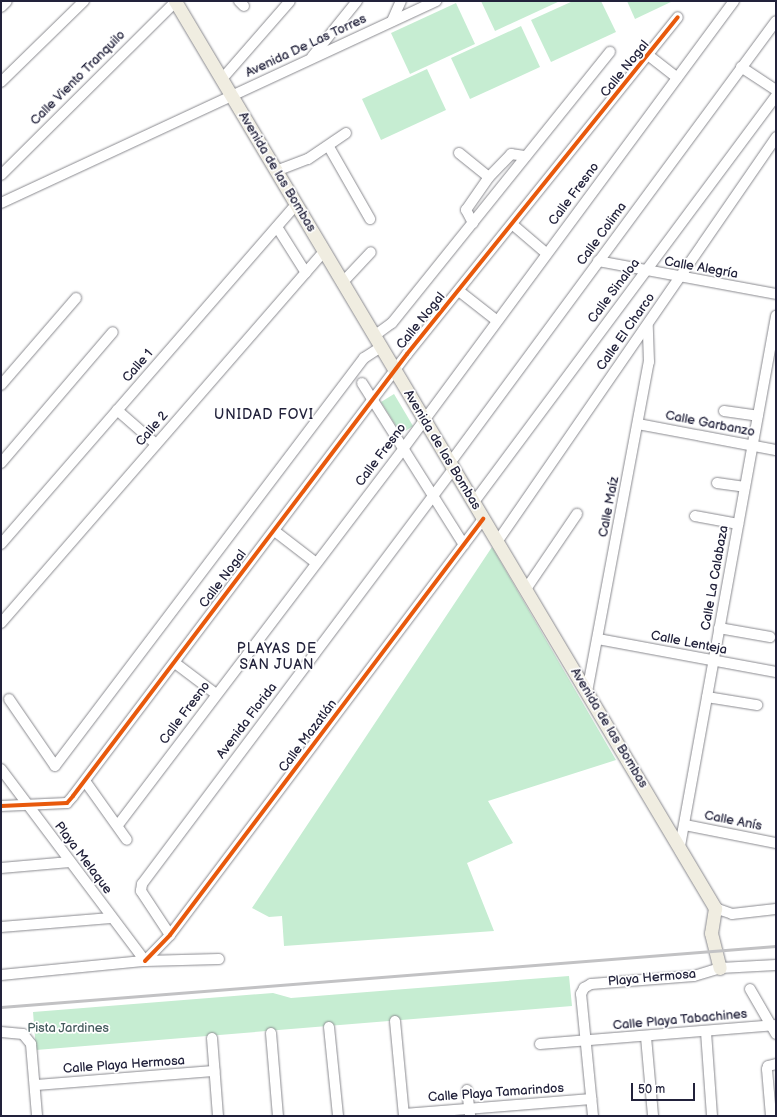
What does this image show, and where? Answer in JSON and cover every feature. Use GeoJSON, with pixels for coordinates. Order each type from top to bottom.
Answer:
{"type":"FeatureCollection","features":[{"type":"Feature","properties":{"kind":"main road","name":"Avenida de las Bombas"},"geometry":{"type":"LineString","coordinates":[[175,1],[377,342],[680,846],[715,908]]}},
{"type":"Feature","properties":{"kind":"main road"},"geometry":{"type":"LineString","coordinates":[[715,908],[711,933],[720,968]]}},
{"type":"Feature","properties":{"kind":"street"},"geometry":{"type":"LineString","coordinates":[[1,7],[7,1]]}},
{"type":"Feature","properties":{"kind":"street"},"geometry":{"type":"LineString","coordinates":[[1,82],[84,1]]}},
{"type":"Feature","properties":{"kind":"street","name":"Calle Viento Tranquilo"},"geometry":{"type":"LineString","coordinates":[[1,175],[175,1]]}},
{"type":"Feature","properties":{"kind":"street"},"geometry":{"type":"LineString","coordinates":[[222,79],[290,1]]}},
{"type":"Feature","properties":{"kind":"street"},"geometry":{"type":"LineString","coordinates":[[312,57],[357,1]]}},
{"type":"Feature","properties":{"kind":"street"},"geometry":{"type":"LineString","coordinates":[[392,21],[401,1]]}},
{"type":"Feature","properties":{"kind":"street","name":"Avenida De Las Torres"},"geometry":{"type":"LineString","coordinates":[[1,203],[312,57],[436,1]]}},
{"type":"Feature","properties":{"kind":"street","name":"Calle Fresno"},"geometry":{"type":"LineString","coordinates":[[118,825],[315,562],[403,449],[423,418],[734,1]]}},
{"type":"Feature","properties":{"kind":"street","name":"Calle Nogal"},"geometry":{"type":"LineString","coordinates":[[1,806],[67,803],[276,532],[395,371],[678,17]]}},
{"type":"Feature","properties":{"kind":"street","name":"Calle Colima"},"geometry":{"type":"LineString","coordinates":[[452,465],[598,262],[776,21]]}},
{"type":"Feature","properties":{"kind":"street"},"geometry":{"type":"LineString","coordinates":[[9,699],[55,766],[364,358],[610,52]]}},
{"type":"Feature","properties":{"kind":"street","name":"Calle Nogal"},"geometry":{"type":"LineString","coordinates":[[648,55],[677,78]]}},
{"type":"Feature","properties":{"kind":"street"},"geometry":{"type":"LineString","coordinates":[[741,67],[776,90]]}},
{"type":"Feature","properties":{"kind":"street","name":"Calle Sinaloa"},"geometry":{"type":"LineString","coordinates":[[474,502],[776,96]]}},
{"type":"Feature","properties":{"kind":"street"},"geometry":{"type":"LineString","coordinates":[[276,171],[328,147],[346,133]]}},
{"type":"Feature","properties":{"kind":"street","name":"Calle El Charco"},"geometry":{"type":"LineString","coordinates":[[497,542],[648,326],[776,137]]}},
{"type":"Feature","properties":{"kind":"street"},"geometry":{"type":"LineString","coordinates":[[328,147],[370,219]]}},
{"type":"Feature","properties":{"kind":"street"},"geometry":{"type":"LineString","coordinates":[[459,153],[489,176]]}},
{"type":"Feature","properties":{"kind":"street"},"geometry":{"type":"LineString","coordinates":[[473,222],[466,210],[489,176],[511,154],[526,156]]}},
{"type":"Feature","properties":{"kind":"street","name":"Calle 1"},"geometry":{"type":"LineString","coordinates":[[1,544],[296,205]]}},
{"type":"Feature","properties":{"kind":"street"},"geometry":{"type":"LineString","coordinates":[[512,224],[546,253]]}},
{"type":"Feature","properties":{"kind":"street"},"geometry":{"type":"LineString","coordinates":[[277,227],[306,273]]}},
{"type":"Feature","properties":{"kind":"street","name":"Calle 2"},"geometry":{"type":"LineString","coordinates":[[1,623],[324,252]]}},
{"type":"Feature","properties":{"kind":"street"},"geometry":{"type":"LineString","coordinates":[[342,283],[371,252]]}},
{"type":"Feature","properties":{"kind":"street","name":"Calle Alegría"},"geometry":{"type":"LineString","coordinates":[[598,262],[680,279],[776,294]]}},
{"type":"Feature","properties":{"kind":"street"},"geometry":{"type":"LineString","coordinates":[[459,291],[496,320]]}},
{"type":"Feature","properties":{"kind":"street"},"geometry":{"type":"LineString","coordinates":[[1,386],[76,298]]}},
{"type":"Feature","properties":{"kind":"street","name":"Calle La Calabaza"},"geometry":{"type":"LineString","coordinates":[[680,846],[776,316]]}},
{"type":"Feature","properties":{"kind":"street","name":"Calle Maíz"},"geometry":{"type":"LineString","coordinates":[[587,692],[649,362],[648,326]]}},
{"type":"Feature","properties":{"kind":"street"},"geometry":{"type":"LineString","coordinates":[[1,463],[113,332]]}},
{"type":"Feature","properties":{"kind":"street"},"geometry":{"type":"LineString","coordinates":[[362,383],[464,545]]}},
{"type":"Feature","properties":{"kind":"street"},"geometry":{"type":"LineString","coordinates":[[117,410],[156,444]]}},
{"type":"Feature","properties":{"kind":"street"},"geometry":{"type":"LineString","coordinates":[[724,411],[758,416]]}},
{"type":"Feature","properties":{"kind":"street","name":"Calle Garbanzo"},"geometry":{"type":"LineString","coordinates":[[638,424],[776,450]]}},
{"type":"Feature","properties":{"kind":"street","name":"Avenida Florida"},"geometry":{"type":"LineString","coordinates":[[170,935],[141,891],[142,884],[432,496],[452,465]]}},
{"type":"Feature","properties":{"kind":"street"},"geometry":{"type":"LineString","coordinates":[[717,483],[745,487]]}},
{"type":"Feature","properties":{"kind":"street"},"geometry":{"type":"LineString","coordinates":[[526,589],[577,514]]}},
{"type":"Feature","properties":{"kind":"street"},"geometry":{"type":"LineString","coordinates":[[695,516],[738,524]]}},
{"type":"Feature","properties":{"kind":"street","name":"Calle Mazatlán"},"geometry":{"type":"LineString","coordinates":[[145,961],[170,935],[483,519]]}},
{"type":"Feature","properties":{"kind":"street"},"geometry":{"type":"LineString","coordinates":[[276,532],[315,562]]}},
{"type":"Feature","properties":{"kind":"street"},"geometry":{"type":"LineString","coordinates":[[720,628],[770,637]]}},
{"type":"Feature","properties":{"kind":"street","name":"Calle Lenteja"},"geometry":{"type":"LineString","coordinates":[[598,639],[776,672]]}},
{"type":"Feature","properties":{"kind":"street"},"geometry":{"type":"LineString","coordinates":[[175,663],[216,694]]}},
{"type":"Feature","properties":{"kind":"street"},"geometry":{"type":"LineString","coordinates":[[707,697],[757,705]]}},
{"type":"Feature","properties":{"kind":"street","name":"Playa Melaque"},"geometry":{"type":"LineString","coordinates":[[1,769],[111,918],[145,961]]}},
{"type":"Feature","properties":{"kind":"street"},"geometry":{"type":"LineString","coordinates":[[85,781],[118,825],[127,840]]}},
{"type":"Feature","properties":{"kind":"street","name":"Calle Anís"},"geometry":{"type":"LineString","coordinates":[[685,825],[776,843]]}},
{"type":"Feature","properties":{"kind":"street"},"geometry":{"type":"LineString","coordinates":[[1,868],[70,862]]}},
{"type":"Feature","properties":{"kind":"street"},"geometry":{"type":"LineString","coordinates":[[715,908],[732,914],[776,909]]}},
{"type":"Feature","properties":{"kind":"street"},"geometry":{"type":"LineString","coordinates":[[1,927],[111,918]]}},
{"type":"Feature","properties":{"kind":"street"},"geometry":{"type":"LineString","coordinates":[[1,975],[145,961],[219,959]]}},
{"type":"Feature","properties":{"kind":"street","name":"Playa Hermosa"},"geometry":{"type":"LineString","coordinates":[[586,1041],[581,994],[584,988],[591,984],[694,976],[720,968],[776,965]]}},
{"type":"Feature","properties":{"kind":"street"},"geometry":{"type":"LineString","coordinates":[[750,989],[774,1028]]}},
{"type":"Feature","properties":{"kind":"street"},"geometry":{"type":"LineString","coordinates":[[395,1021],[404,1115]]}},
{"type":"Feature","properties":{"kind":"street"},"geometry":{"type":"LineString","coordinates":[[329,1027],[338,1116]]}},
{"type":"Feature","properties":{"kind":"street","name":"Calle Playa Tabachines"},"geometry":{"type":"LineString","coordinates":[[540,1044],[774,1028]]}},
{"type":"Feature","properties":{"kind":"street"},"geometry":{"type":"LineString","coordinates":[[1,1032],[23,1034],[31,1044],[37,1116]]}},
{"type":"Feature","properties":{"kind":"street"},"geometry":{"type":"LineString","coordinates":[[706,1032],[712,1116]]}},
{"type":"Feature","properties":{"kind":"street"},"geometry":{"type":"LineString","coordinates":[[271,1033],[278,1116]]}},
{"type":"Feature","properties":{"kind":"street"},"geometry":{"type":"LineString","coordinates":[[646,1037],[653,1116]]}},
{"type":"Feature","properties":{"kind":"street"},"geometry":{"type":"LineString","coordinates":[[212,1038],[218,1116]]}},
{"type":"Feature","properties":{"kind":"street"},"geometry":{"type":"LineString","coordinates":[[586,1041],[593,1116]]}},
{"type":"Feature","properties":{"kind":"street"},"geometry":{"type":"LineString","coordinates":[[772,1116],[767,1069],[776,1064]]}},
{"type":"Feature","properties":{"kind":"street","name":"Calle Playa Hermosa"},"geometry":{"type":"LineString","coordinates":[[35,1085],[214,1071]]}},
{"type":"Feature","properties":{"kind":"street"},"geometry":{"type":"LineString","coordinates":[[468,1090],[469,1112]]}},
{"type":"Feature","properties":{"kind":"street","name":"Calle Playa Tamarindos"},"geometry":{"type":"LineString","coordinates":[[404,1115],[469,1112],[591,1099]]}},
{"type":"Feature","properties":{"kind":"green space"},"geometry":{"type":"Polygon","coordinates":[[[481,1],[560,1],[495,31],[481,1]]]}},
{"type":"Feature","properties":{"kind":"green space"},"geometry":{"type":"Polygon","coordinates":[[[573,1],[601,1],[616,32],[551,62],[531,20],[573,1]]]}},
{"type":"Feature","properties":{"kind":"green space"},"geometry":{"type":"Polygon","coordinates":[[[627,1],[673,1],[635,19],[627,1]]]}},
{"type":"Feature","properties":{"kind":"green space"},"geometry":{"type":"Polygon","coordinates":[[[456,3],[475,44],[410,74],[391,33],[456,3]]]}},
{"type":"Feature","properties":{"kind":"green space"},"geometry":{"type":"Polygon","coordinates":[[[521,26],[540,67],[470,99],[451,58],[521,26]]]}},
{"type":"Feature","properties":{"kind":"green space"},"geometry":{"type":"Polygon","coordinates":[[[427,69],[446,110],[381,140],[362,99],[427,69]]]}},
{"type":"Feature","properties":{"kind":"green space"},"geometry":{"type":"Polygon","coordinates":[[[394,394],[413,426],[401,434],[381,402],[394,394]]]}},
{"type":"Feature","properties":{"kind":"green space"},"geometry":{"type":"Polygon","coordinates":[[[492,547],[616,760],[488,801],[513,843],[467,863],[494,931],[284,946],[282,916],[269,917],[252,908],[492,547]]]}},
{"type":"Feature","properties":{"kind":"green space","name":"Pista Jardines"},"geometry":{"type":"Polygon","coordinates":[[[569,976],[572,1006],[36,1050],[33,1012],[273,993],[291,998],[569,976]]]}},
{"type":"Feature","properties":{"kind":"railway"},"geometry":{"type":"LineString","coordinates":[[1,1007],[776,946]]}},
{"type":"Feature","properties":{"kind":"cycle path"},"geometry":{"type":"LineString","coordinates":[[1,806],[67,803],[407,354],[678,17]]}},
{"type":"Feature","properties":{"kind":"cycle path"},"geometry":{"type":"LineString","coordinates":[[145,961],[170,935],[483,519]]}},
{"type":"Feature","properties":{"kind":"district","name":"UNIDAD FOVI"},"geometry":{"type":"Point","coordinates":[264,415]}},
{"type":"Feature","properties":{"kind":"district","name":"PLAYAS DE SAN JUAN"},"geometry":{"type":"Point","coordinates":[277,658]}}]}
